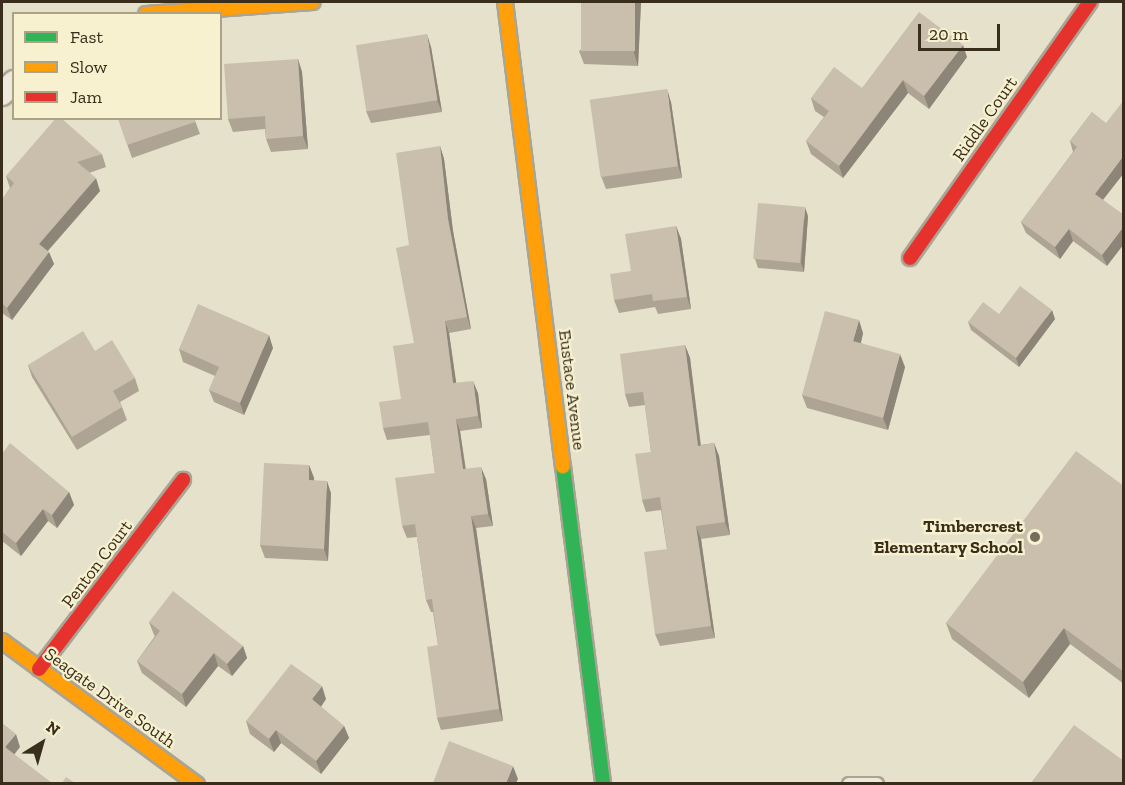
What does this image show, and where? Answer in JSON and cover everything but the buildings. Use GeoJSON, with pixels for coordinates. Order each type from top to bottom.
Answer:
{"type":"FeatureCollection","features":[{"type":"Feature","properties":{"kind":"street"},"geometry":{"type":"LineString","coordinates":[[174,12],[313,2]]}},
{"type":"Feature","properties":{"kind":"street","name":"Eustace Avenue"},"geometry":{"type":"LineString","coordinates":[[505,2],[603,783]]}},
{"type":"Feature","properties":{"kind":"street","name":"Riddle Court"},"geometry":{"type":"LineString","coordinates":[[910,258],[1090,2]]}},
{"type":"Feature","properties":{"kind":"street","name":"Penton Court"},"geometry":{"type":"LineString","coordinates":[[39,669],[183,480]]}},
{"type":"Feature","properties":{"kind":"street","name":"Seagate Drive South"},"geometry":{"type":"LineString","coordinates":[[2,641],[197,783]]}},
{"type":"Feature","properties":{"kind":"lane"},"geometry":{"type":"LineString","coordinates":[[849,783],[878,783]]}},
{"type":"Feature","properties":{"kind":"traffic: fast"},"geometry":{"type":"LineString","coordinates":[[563,466],[603,784]]}},
{"type":"Feature","properties":{"kind":"traffic: slow"},"geometry":{"type":"LineString","coordinates":[[174,12],[313,2]]}},
{"type":"Feature","properties":{"kind":"traffic: slow"},"geometry":{"type":"LineString","coordinates":[[505,2],[563,466]]}},
{"type":"Feature","properties":{"kind":"traffic: slow"},"geometry":{"type":"LineString","coordinates":[[2,641],[197,784]]}},
{"type":"Feature","properties":{"kind":"traffic: jam"},"geometry":{"type":"LineString","coordinates":[[910,258],[1090,2]]}},
{"type":"Feature","properties":{"kind":"traffic: jam"},"geometry":{"type":"LineString","coordinates":[[39,669],[183,480]]}},
{"type":"Feature","properties":{"kind":"place","name":"Timbercrest Elementary School"},"geometry":{"type":"Point","coordinates":[1035,537]}}]}
